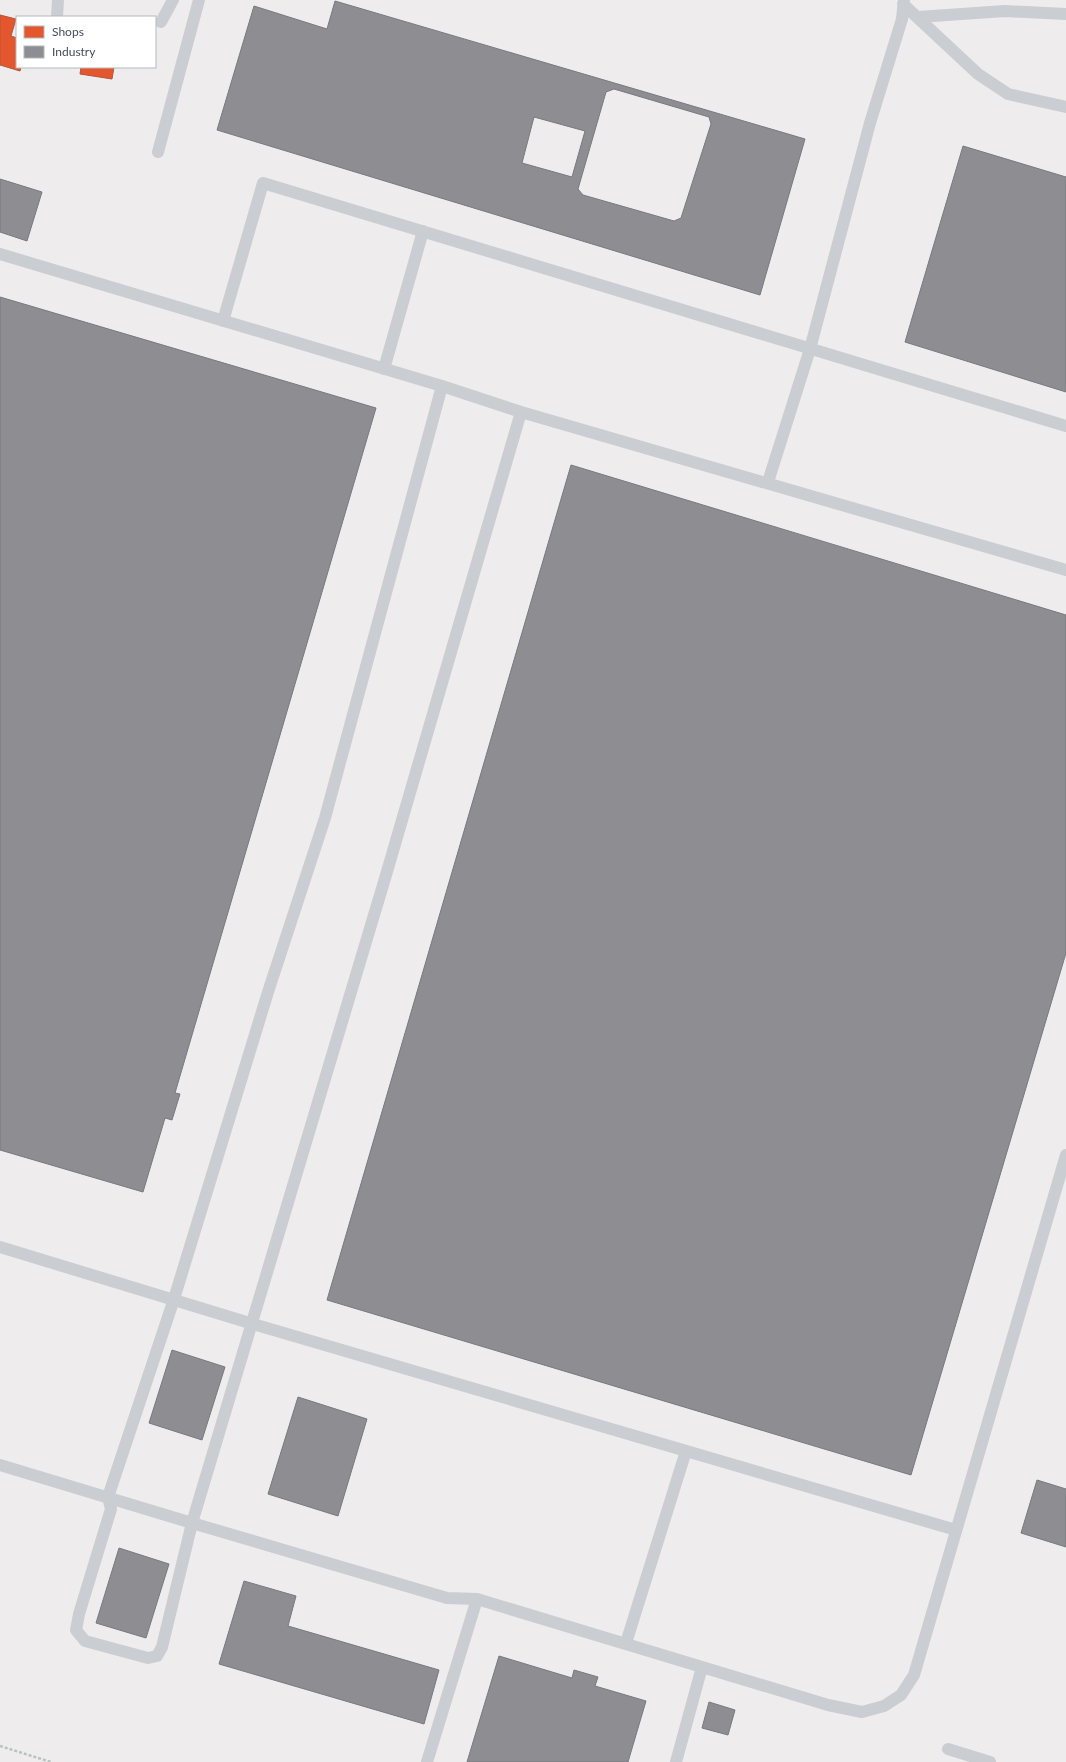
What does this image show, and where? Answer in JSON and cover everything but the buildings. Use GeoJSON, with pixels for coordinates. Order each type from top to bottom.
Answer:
{"type":"FeatureCollection","features":[{"type":"Feature","properties":{"kind":"lane"},"geometry":{"type":"LineString","coordinates":[[57,16],[58,0]]}},
{"type":"Feature","properties":{"kind":"lane"},"geometry":{"type":"LineString","coordinates":[[162,22],[173,0]]}},
{"type":"Feature","properties":{"kind":"lane"},"geometry":{"type":"LineString","coordinates":[[158,152],[199,0]]}},
{"type":"Feature","properties":{"kind":"lane"},"geometry":{"type":"LineString","coordinates":[[903,2],[978,74],[1008,94],[1066,107]]}},
{"type":"Feature","properties":{"kind":"lane"},"geometry":{"type":"LineString","coordinates":[[768,482],[810,349],[870,123],[902,19],[903,2]]}},
{"type":"Feature","properties":{"kind":"lane"},"geometry":{"type":"LineString","coordinates":[[918,17],[1005,11],[1066,14]]}},
{"type":"Feature","properties":{"kind":"lane"},"geometry":{"type":"LineString","coordinates":[[223,321],[263,183],[1066,426]]}},
{"type":"Feature","properties":{"kind":"lane"},"geometry":{"type":"LineString","coordinates":[[384,369],[423,231]]}},
{"type":"Feature","properties":{"kind":"lane"},"geometry":{"type":"LineString","coordinates":[[0,254],[442,386],[521,412],[768,482],[1066,570]]}},
{"type":"Feature","properties":{"kind":"lane"},"geometry":{"type":"LineString","coordinates":[[442,386],[325,818],[268,992],[174,1299],[108,1497],[111,1509],[76,1630],[85,1641],[148,1658],[157,1656],[162,1647],[192,1523],[253,1324],[521,412]]}},
{"type":"Feature","properties":{"kind":"lane"},"geometry":{"type":"LineString","coordinates":[[0,1465],[447,1598],[477,1599],[828,1704],[862,1712],[884,1706],[901,1695],[914,1675],[1066,1155]]}},
{"type":"Feature","properties":{"kind":"lane"},"geometry":{"type":"LineString","coordinates":[[0,1247],[253,1324],[956,1530]]}},
{"type":"Feature","properties":{"kind":"lane"},"geometry":{"type":"LineString","coordinates":[[626,1643],[686,1451]]}},
{"type":"Feature","properties":{"kind":"lane"},"geometry":{"type":"LineString","coordinates":[[427,1762],[477,1599]]}},
{"type":"Feature","properties":{"kind":"lane"},"geometry":{"type":"LineString","coordinates":[[676,1762],[702,1667]]}},
{"type":"Feature","properties":{"kind":"lane"},"geometry":{"type":"LineString","coordinates":[[948,1749],[990,1762]]}},
{"type":"Feature","properties":{"kind":"path"},"geometry":{"type":"LineString","coordinates":[[0,1746],[51,1762]]}}]}
